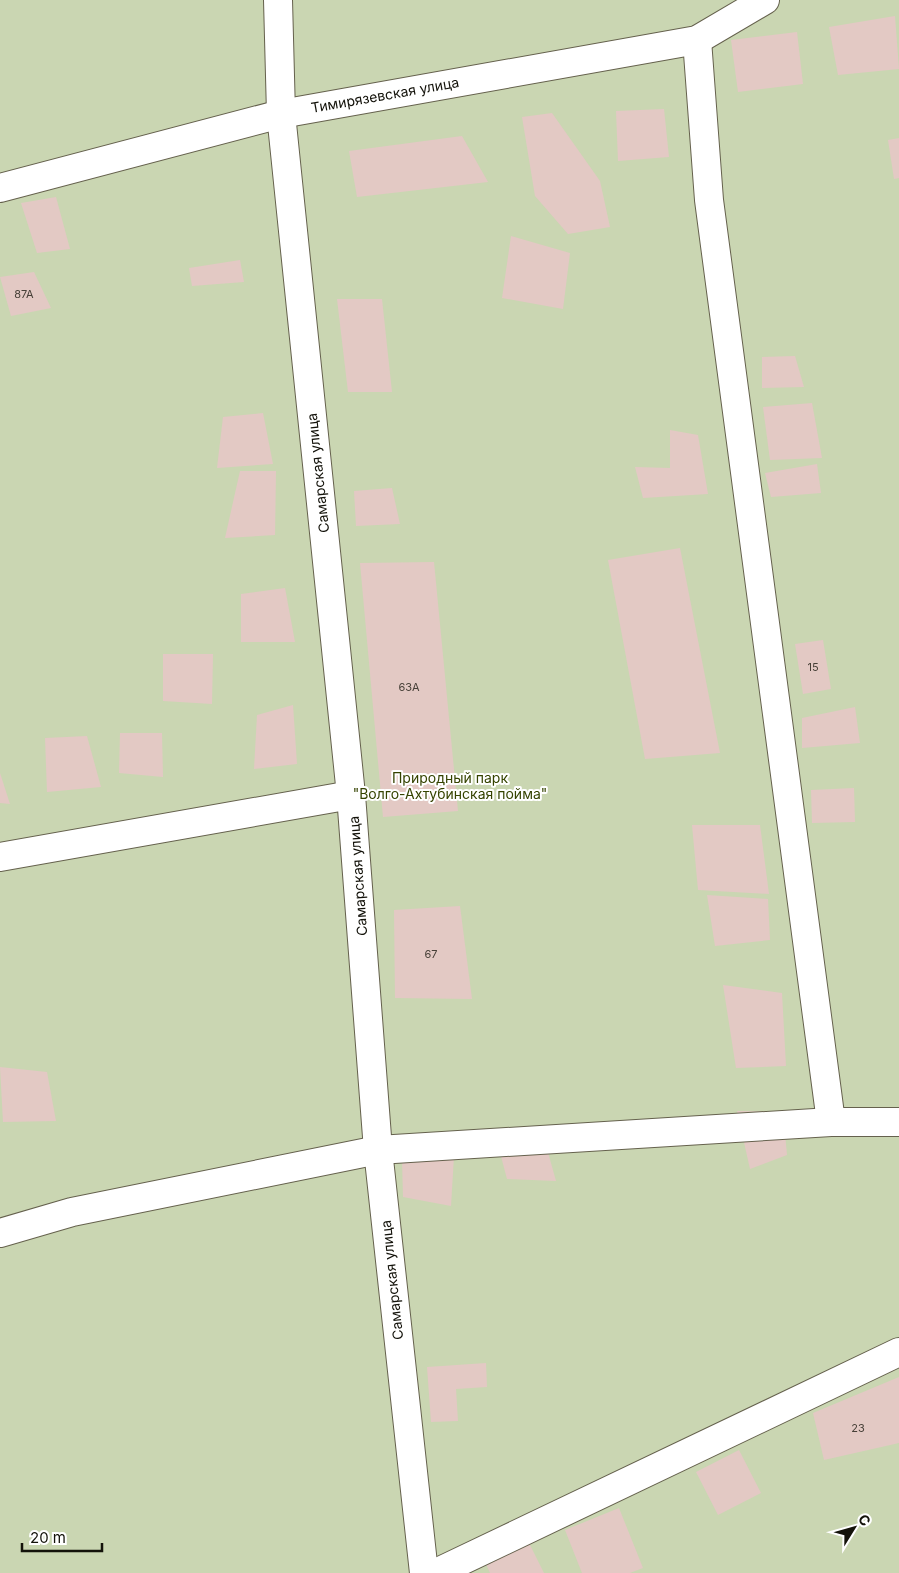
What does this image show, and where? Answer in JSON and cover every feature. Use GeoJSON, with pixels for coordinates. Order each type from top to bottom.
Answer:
{"type":"FeatureCollection","features":[{"type":"Feature","properties":{"kind":"street","name":"Самарская улица"},"geometry":{"type":"LineString","coordinates":[[278,0],[281,114],[351,794],[378,1150],[424,1573]]}},
{"type":"Feature","properties":{"kind":"street","name":"Тимирязевская улица"},"geometry":{"type":"LineString","coordinates":[[0,188],[281,114],[697,40],[765,0]]}},
{"type":"Feature","properties":{"kind":"street"},"geometry":{"type":"LineString","coordinates":[[697,40],[709,200],[831,1122]]}},
{"type":"Feature","properties":{"kind":"street"},"geometry":{"type":"LineString","coordinates":[[0,857],[351,794]]}},
{"type":"Feature","properties":{"kind":"street"},"geometry":{"type":"LineString","coordinates":[[0,1233],[72,1212],[378,1150],[831,1122],[899,1122]]}},
{"type":"Feature","properties":{"kind":"street"},"geometry":{"type":"LineString","coordinates":[[436,1573],[899,1352]]}},
{"type":"Feature","properties":{"kind":"green space","name":"Природный парк \"Волго-Ахтубинская пойма\""},"geometry":{"type":"Polygon","coordinates":[[[0,0],[899,0],[899,1573],[0,1573],[0,0]]]}},
{"type":"Feature","properties":{"kind":"building"},"geometry":{"type":"Polygon","coordinates":[[[895,16],[899,69],[838,75],[829,27],[895,16]]]}},
{"type":"Feature","properties":{"kind":"building"},"geometry":{"type":"Polygon","coordinates":[[[797,32],[803,84],[738,92],[731,40],[797,32]]]}},
{"type":"Feature","properties":{"kind":"building"},"geometry":{"type":"Polygon","coordinates":[[[664,109],[669,157],[618,161],[616,111],[664,109]]]}},
{"type":"Feature","properties":{"kind":"building"},"geometry":{"type":"Polygon","coordinates":[[[552,113],[600,181],[610,227],[568,234],[535,196],[522,117],[552,113]]]}},
{"type":"Feature","properties":{"kind":"building"},"geometry":{"type":"Polygon","coordinates":[[[462,136],[488,182],[357,197],[349,151],[462,136]]]}},
{"type":"Feature","properties":{"kind":"building"},"geometry":{"type":"Polygon","coordinates":[[[899,138],[899,178],[894,179],[888,140],[899,138]]]}},
{"type":"Feature","properties":{"kind":"building"},"geometry":{"type":"Polygon","coordinates":[[[56,197],[70,249],[37,253],[21,203],[56,197]]]}},
{"type":"Feature","properties":{"kind":"building"},"geometry":{"type":"Polygon","coordinates":[[[511,236],[570,253],[563,309],[502,298],[511,236]]]}},
{"type":"Feature","properties":{"kind":"building"},"geometry":{"type":"Polygon","coordinates":[[[240,260],[244,282],[192,286],[189,268],[240,260]]]}},
{"type":"Feature","properties":{"kind":"building"},"geometry":{"type":"Polygon","coordinates":[[[34,272],[51,308],[11,316],[0,277],[34,272]]]}},
{"type":"Feature","properties":{"kind":"building"},"geometry":{"type":"Polygon","coordinates":[[[337,299],[382,299],[392,392],[348,392],[337,299]]]}},
{"type":"Feature","properties":{"kind":"building"},"geometry":{"type":"Polygon","coordinates":[[[795,356],[804,387],[762,388],[762,357],[795,356]]]}},
{"type":"Feature","properties":{"kind":"building"},"geometry":{"type":"Polygon","coordinates":[[[812,403],[822,458],[770,460],[763,407],[812,403]]]}},
{"type":"Feature","properties":{"kind":"building"},"geometry":{"type":"Polygon","coordinates":[[[263,413],[273,464],[217,468],[223,417],[263,413]]]}},
{"type":"Feature","properties":{"kind":"building"},"geometry":{"type":"Polygon","coordinates":[[[670,430],[698,435],[708,494],[643,498],[635,467],[670,468],[670,430]]]}},
{"type":"Feature","properties":{"kind":"building"},"geometry":{"type":"Polygon","coordinates":[[[817,464],[821,493],[771,497],[765,473],[817,464]]]}},
{"type":"Feature","properties":{"kind":"building"},"geometry":{"type":"Polygon","coordinates":[[[240,471],[276,471],[275,535],[225,538],[240,471]]]}},
{"type":"Feature","properties":{"kind":"building"},"geometry":{"type":"Polygon","coordinates":[[[392,488],[400,524],[356,526],[354,491],[392,488]]]}},
{"type":"Feature","properties":{"kind":"building"},"geometry":{"type":"Polygon","coordinates":[[[680,548],[720,753],[645,759],[608,560],[680,548]]]}},
{"type":"Feature","properties":{"kind":"building"},"geometry":{"type":"Polygon","coordinates":[[[434,562],[458,811],[383,817],[360,563],[434,562]]]}},
{"type":"Feature","properties":{"kind":"building"},"geometry":{"type":"Polygon","coordinates":[[[285,588],[295,642],[241,642],[241,594],[285,588]]]}},
{"type":"Feature","properties":{"kind":"building"},"geometry":{"type":"Polygon","coordinates":[[[823,640],[831,689],[803,694],[795,644],[823,640]]]}},
{"type":"Feature","properties":{"kind":"building"},"geometry":{"type":"Polygon","coordinates":[[[163,654],[213,654],[212,704],[163,701],[163,654]]]}},
{"type":"Feature","properties":{"kind":"building"},"geometry":{"type":"Polygon","coordinates":[[[293,705],[297,764],[254,769],[257,715],[293,705]]]}},
{"type":"Feature","properties":{"kind":"building"},"geometry":{"type":"Polygon","coordinates":[[[855,707],[860,743],[802,748],[802,718],[855,707]]]}},
{"type":"Feature","properties":{"kind":"building"},"geometry":{"type":"Polygon","coordinates":[[[120,733],[162,733],[163,777],[119,773],[120,733]]]}},
{"type":"Feature","properties":{"kind":"building"},"geometry":{"type":"Polygon","coordinates":[[[87,736],[101,787],[47,792],[45,738],[87,736]]]}},
{"type":"Feature","properties":{"kind":"building"},"geometry":{"type":"Polygon","coordinates":[[[0,773],[10,804],[0,803],[0,773]]]}},
{"type":"Feature","properties":{"kind":"building"},"geometry":{"type":"Polygon","coordinates":[[[854,788],[855,822],[812,823],[811,790],[854,788]]]}},
{"type":"Feature","properties":{"kind":"building"},"geometry":{"type":"Polygon","coordinates":[[[692,825],[760,825],[769,894],[698,890],[692,825]]]}},
{"type":"Feature","properties":{"kind":"building"},"geometry":{"type":"Polygon","coordinates":[[[707,895],[768,899],[770,940],[715,946],[707,895]]]}},
{"type":"Feature","properties":{"kind":"building"},"geometry":{"type":"Polygon","coordinates":[[[460,906],[472,999],[395,998],[394,910],[460,906]]]}},
{"type":"Feature","properties":{"kind":"building"},"geometry":{"type":"Polygon","coordinates":[[[723,985],[782,993],[786,1066],[736,1068],[723,985]]]}},
{"type":"Feature","properties":{"kind":"building"},"geometry":{"type":"Polygon","coordinates":[[[0,1067],[47,1072],[56,1121],[3,1122],[0,1067]]]}},
{"type":"Feature","properties":{"kind":"building"},"geometry":{"type":"Polygon","coordinates":[[[737,1111],[783,1112],[787,1155],[750,1169],[737,1111]]]}},
{"type":"Feature","properties":{"kind":"building"},"geometry":{"type":"Polygon","coordinates":[[[494,1130],[542,1131],[556,1181],[507,1179],[494,1130]]]}},
{"type":"Feature","properties":{"kind":"building"},"geometry":{"type":"Polygon","coordinates":[[[454,1156],[451,1206],[403,1197],[402,1159],[454,1156]]]}},
{"type":"Feature","properties":{"kind":"building"},"geometry":{"type":"Polygon","coordinates":[[[486,1363],[487,1387],[456,1389],[458,1421],[431,1422],[427,1367],[486,1363]]]}},
{"type":"Feature","properties":{"kind":"building"},"geometry":{"type":"Polygon","coordinates":[[[899,1377],[899,1443],[824,1460],[813,1413],[899,1377]]]}},
{"type":"Feature","properties":{"kind":"building"},"geometry":{"type":"Polygon","coordinates":[[[739,1450],[761,1493],[718,1515],[696,1472],[739,1450]]]}},
{"type":"Feature","properties":{"kind":"building"},"geometry":{"type":"Polygon","coordinates":[[[619,1508],[643,1568],[630,1573],[582,1573],[565,1530],[619,1508]]]}},
{"type":"Feature","properties":{"kind":"building"},"geometry":{"type":"Polygon","coordinates":[[[529,1543],[544,1573],[490,1573],[486,1564],[529,1543]]]}}]}
